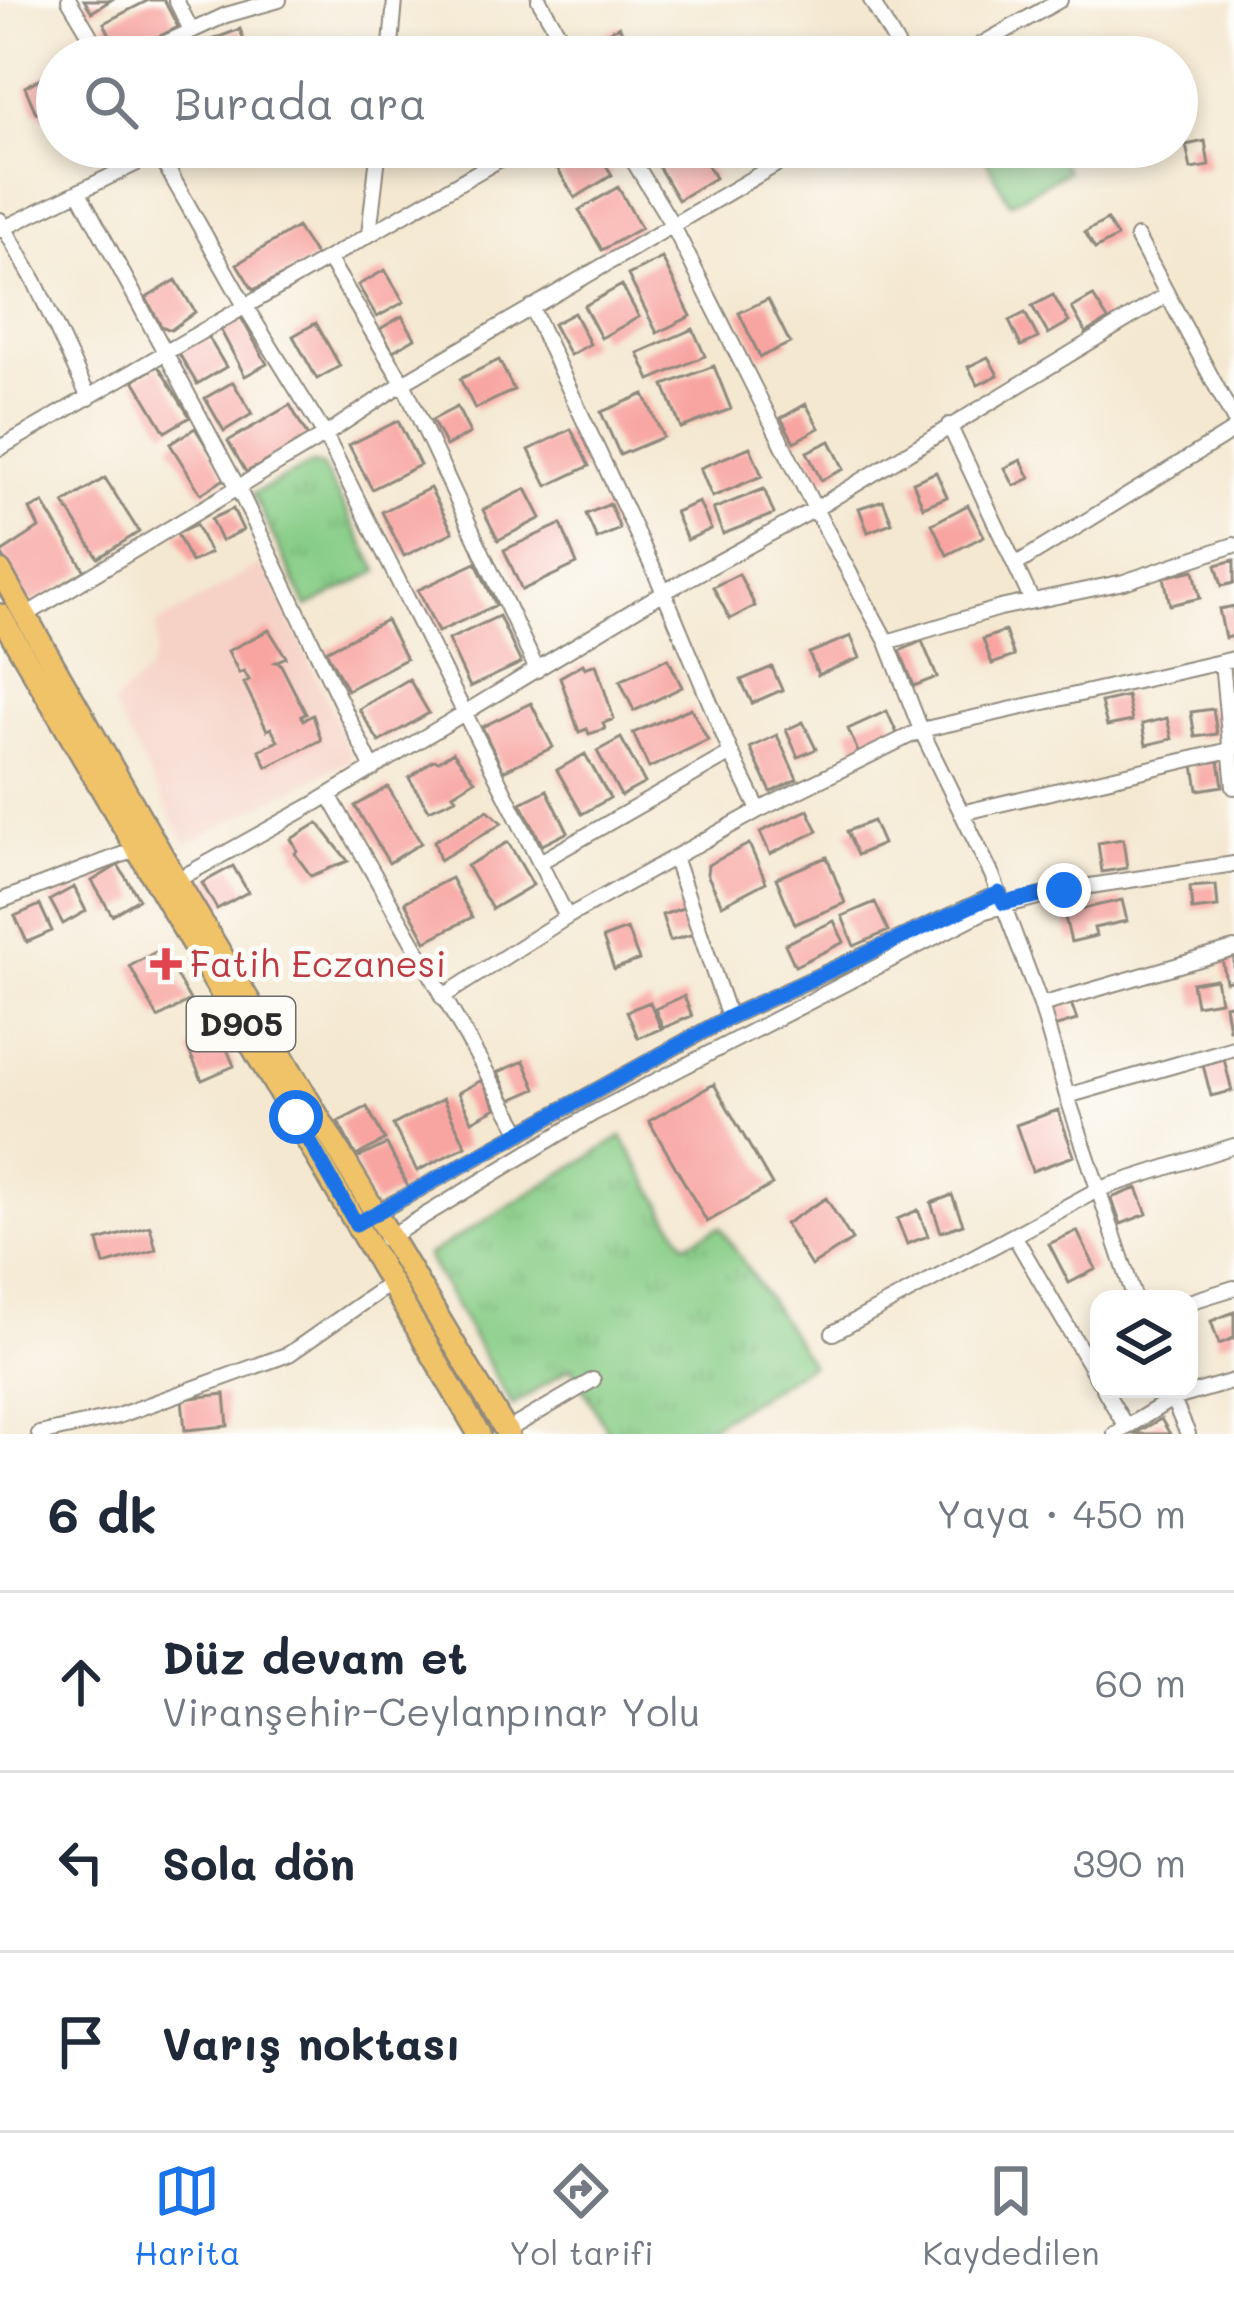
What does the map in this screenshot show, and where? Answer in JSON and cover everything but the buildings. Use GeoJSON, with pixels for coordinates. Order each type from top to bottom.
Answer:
{"type":"FeatureCollection","features":[{"type":"Feature","properties":{"kind":"main road","name":"D905"},"geometry":{"type":"LineString","coordinates":[[0,571],[365,1219]]}},
{"type":"Feature","properties":{"kind":"main road","name":"D905"},"geometry":{"type":"LineString","coordinates":[[0,615],[7,642],[365,1219],[507,1433]]}},
{"type":"Feature","properties":{"kind":"main road","name":"D905"},"geometry":{"type":"LineString","coordinates":[[381,1244],[392,1282],[479,1434]]}},
{"type":"Feature","properties":{"kind":"street"},"geometry":{"type":"LineString","coordinates":[[70,0],[91,36]]}},
{"type":"Feature","properties":{"kind":"street"},"geometry":{"type":"LineString","coordinates":[[176,0],[191,30]]}},
{"type":"Feature","properties":{"kind":"street"},"geometry":{"type":"LineString","coordinates":[[178,36],[279,0]]}},
{"type":"Feature","properties":{"kind":"street"},"geometry":{"type":"LineString","coordinates":[[392,36],[395,0]]}},
{"type":"Feature","properties":{"kind":"street"},"geometry":{"type":"LineString","coordinates":[[539,0],[560,36]]}},
{"type":"Feature","properties":{"kind":"street"},"geometry":{"type":"LineString","coordinates":[[871,0],[892,36]]}},
{"type":"Feature","properties":{"kind":"street"},"geometry":{"type":"LineString","coordinates":[[996,36],[1060,0]]}},
{"type":"Feature","properties":{"kind":"street"},"geometry":{"type":"LineString","coordinates":[[89,398],[1,226],[80,194],[127,168]]}},
{"type":"Feature","properties":{"kind":"street"},"geometry":{"type":"LineString","coordinates":[[171,168],[245,306],[325,435],[567,916]]}},
{"type":"Feature","properties":{"kind":"street"},"geometry":{"type":"LineString","coordinates":[[369,234],[377,168]]}},
{"type":"Feature","properties":{"kind":"street"},"geometry":{"type":"LineString","coordinates":[[0,448],[484,168]]}},
{"type":"Feature","properties":{"kind":"street"},"geometry":{"type":"LineString","coordinates":[[638,168],[673,226],[814,509],[887,642],[921,730],[1002,898],[1132,1290]]}},
{"type":"Feature","properties":{"kind":"street"},"geometry":{"type":"LineString","coordinates":[[26,615],[403,383],[771,168]]}},
{"type":"Feature","properties":{"kind":"street"},"geometry":{"type":"LineString","coordinates":[[80,194],[238,488],[373,769]]}},
{"type":"Feature","properties":{"kind":"street"},"geometry":{"type":"LineString","coordinates":[[1137,237],[1234,420]]}},
{"type":"Feature","properties":{"kind":"street"},"geometry":{"type":"LineString","coordinates":[[329,260],[403,383],[537,670]]}},
{"type":"Feature","properties":{"kind":"street"},"geometry":{"type":"LineString","coordinates":[[177,880],[373,769],[664,592],[814,509],[1167,295]]}},
{"type":"Feature","properties":{"kind":"street"},"geometry":{"type":"LineString","coordinates":[[531,307],[759,810]]}},
{"type":"Feature","properties":{"kind":"street"},"geometry":{"type":"LineString","coordinates":[[950,425],[1032,602]]}},
{"type":"Feature","properties":{"kind":"street"},"geometry":{"type":"LineString","coordinates":[[1015,565],[1234,430]]}},
{"type":"Feature","properties":{"kind":"street"},"geometry":{"type":"LineString","coordinates":[[887,642],[1124,582],[1234,545]]}},
{"type":"Feature","properties":{"kind":"street"},"geometry":{"type":"LineString","coordinates":[[442,997],[567,916],[759,810],[921,730],[1228,660],[1234,787]]}},
{"type":"Feature","properties":{"kind":"street"},"geometry":{"type":"LineString","coordinates":[[961,813],[1231,749]]}},
{"type":"Feature","properties":{"kind":"street"},"geometry":{"type":"LineString","coordinates":[[540,862],[730,753]]}},
{"type":"Feature","properties":{"kind":"street"},"geometry":{"type":"LineString","coordinates":[[329,795],[521,1133]]}},
{"type":"Feature","properties":{"kind":"street"},"geometry":{"type":"LineString","coordinates":[[0,901],[137,849]]}},
{"type":"Feature","properties":{"kind":"street"},"geometry":{"type":"LineString","coordinates":[[674,857],[729,1017]]}},
{"type":"Feature","properties":{"kind":"street"},"geometry":{"type":"LineString","coordinates":[[365,1219],[729,1017],[1002,898],[1234,864]]}},
{"type":"Feature","properties":{"kind":"street"},"geometry":{"type":"LineString","coordinates":[[381,1244],[592,1114],[1002,898]]}},
{"type":"Feature","properties":{"kind":"street"},"geometry":{"type":"LineString","coordinates":[[1040,1005],[1234,949]]}},
{"type":"Feature","properties":{"kind":"street"},"geometry":{"type":"LineString","coordinates":[[1066,1096],[1234,1048]]}},
{"type":"Feature","properties":{"kind":"street"},"geometry":{"type":"LineString","coordinates":[[833,1333],[1100,1189],[1234,1146]]}},
{"type":"Feature","properties":{"kind":"street"},"geometry":{"type":"LineString","coordinates":[[1015,1237],[1090,1366]]}},
{"type":"Feature","properties":{"kind":"street"},"geometry":{"type":"LineString","coordinates":[[39,1434],[115,1417],[289,1354],[392,1282]]}},
{"type":"Feature","properties":{"kind":"street"},"geometry":{"type":"LineString","coordinates":[[1198,1299],[1234,1288]]}},
{"type":"Feature","properties":{"kind":"street"},"geometry":{"type":"LineString","coordinates":[[507,1433],[593,1380]]}},
{"type":"Feature","properties":{"kind":"street"},"geometry":{"type":"LineString","coordinates":[[1198,1388],[1234,1381]]}},
{"type":"Feature","properties":{"kind":"street"},"geometry":{"type":"LineString","coordinates":[[1108,1398],[1121,1431],[1165,1398]]}},
{"type":"Feature","properties":{"kind":"street"},"geometry":{"type":"LineString","coordinates":[[1172,1398],[1188,1434]]}},
{"type":"Feature","properties":{"kind":"shaded area"},"geometry":{"type":"Polygon","coordinates":[[[261,564],[350,760],[186,844],[112,705],[149,671],[157,624],[261,564]]]}},
{"type":"Feature","properties":{"kind":"green space"},"geometry":{"type":"Polygon","coordinates":[[[991,168],[1065,168],[1067,171],[1010,203],[991,168]]]}},
{"type":"Feature","properties":{"kind":"green space"},"geometry":{"type":"Polygon","coordinates":[[[312,464],[322,466],[378,571],[307,607],[253,494],[312,464]]]}},
{"type":"Feature","properties":{"kind":"green space"},"geometry":{"type":"Polygon","coordinates":[[[622,1137],[685,1244],[720,1227],[811,1364],[697,1434],[609,1434],[571,1367],[512,1406],[427,1256],[622,1137]]]}},
{"type":"Feature","properties":{"kind":"place","name":"Fatih Eczanesi"},"geometry":{"type":"Point","coordinates":[166,964]}},
{"type":"Feature","properties":{"kind":"route"},"geometry":{"type":"LineString","coordinates":[[296,1117],[356,1224],[806,979],[999,893],[1004,903],[1064,890]]}}]}
